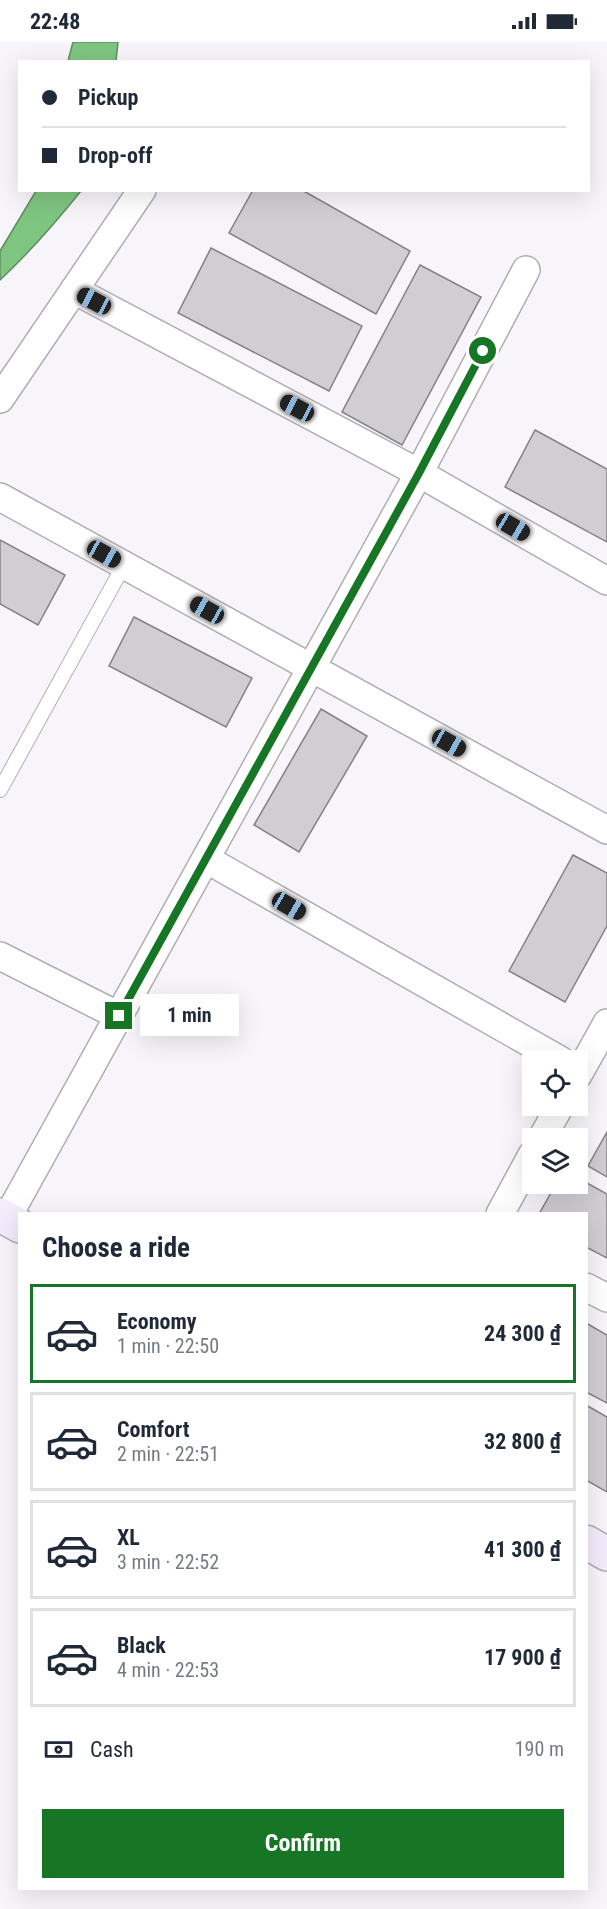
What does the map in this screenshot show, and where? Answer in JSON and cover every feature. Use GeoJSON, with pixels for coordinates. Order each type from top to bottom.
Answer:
{"type":"FeatureCollection","features":[{"type":"Feature","properties":{"kind":"street"},"geometry":{"type":"LineString","coordinates":[[0,399],[141,192]]}},
{"type":"Feature","properties":{"kind":"street"},"geometry":{"type":"LineString","coordinates":[[9,1220],[419,473],[526,270]]}},
{"type":"Feature","properties":{"kind":"street"},"geometry":{"type":"LineString","coordinates":[[74,290],[419,473],[607,581]]}},
{"type":"Feature","properties":{"kind":"street"},"geometry":{"type":"LineString","coordinates":[[0,497],[607,830]]}},
{"type":"Feature","properties":{"kind":"street"},"geometry":{"type":"LineString","coordinates":[[206,859],[541,1050]]}},
{"type":"Feature","properties":{"kind":"street"},"geometry":{"type":"LineString","coordinates":[[0,956],[119,1016]]}},
{"type":"Feature","properties":{"kind":"street"},"geometry":{"type":"LineString","coordinates":[[588,1050],[607,1023]]}},
{"type":"Feature","properties":{"kind":"street"},"geometry":{"type":"LineString","coordinates":[[501,1212],[522,1173]]}},
{"type":"Feature","properties":{"kind":"street"},"geometry":{"type":"LineString","coordinates":[[588,1288],[607,1298]]}},
{"type":"Feature","properties":{"kind":"street"},"geometry":{"type":"LineString","coordinates":[[588,1543],[607,1554]]}},
{"type":"Feature","properties":{"kind":"lane"},"geometry":{"type":"LineString","coordinates":[[0,790],[124,565]]}},
{"type":"Feature","properties":{"kind":"shaded area"},"geometry":{"type":"Polygon","coordinates":[[[73,42],[118,42],[116,60],[68,60],[73,42]]]}},
{"type":"Feature","properties":{"kind":"shaded area"},"geometry":{"type":"Polygon","coordinates":[[[35,192],[80,192],[22,259],[0,280],[0,251],[35,192]]]}},
{"type":"Feature","properties":{"kind":"building"},"geometry":{"type":"Polygon","coordinates":[[[252,192],[306,192],[410,251],[376,314],[229,233],[252,192]]]}},
{"type":"Feature","properties":{"kind":"building"},"geometry":{"type":"Polygon","coordinates":[[[211,248],[362,326],[329,391],[178,313],[211,248]]]}},
{"type":"Feature","properties":{"kind":"building"},"geometry":{"type":"Polygon","coordinates":[[[420,265],[481,297],[402,445],[342,412],[420,265]]]}},
{"type":"Feature","properties":{"kind":"building"},"geometry":{"type":"Polygon","coordinates":[[[535,430],[607,469],[607,542],[505,487],[535,430]]]}},
{"type":"Feature","properties":{"kind":"building"},"geometry":{"type":"Polygon","coordinates":[[[0,540],[65,575],[38,625],[0,604],[0,540]]]}},
{"type":"Feature","properties":{"kind":"building"},"geometry":{"type":"Polygon","coordinates":[[[134,617],[252,678],[226,727],[109,666],[134,617]]]}},
{"type":"Feature","properties":{"kind":"building"},"geometry":{"type":"Polygon","coordinates":[[[321,709],[367,736],[299,852],[254,825],[321,709]]]}},
{"type":"Feature","properties":{"kind":"building"},"geometry":{"type":"Polygon","coordinates":[[[573,855],[607,873],[607,926],[565,1002],[509,971],[573,855]]]}},
{"type":"Feature","properties":{"kind":"building"},"geometry":{"type":"Polygon","coordinates":[[[607,1132],[607,1177],[588,1166],[607,1132]]]}},
{"type":"Feature","properties":{"kind":"building"},"geometry":{"type":"Polygon","coordinates":[[[588,1184],[607,1194],[607,1258],[588,1248],[588,1212],[540,1212],[550,1194],[588,1194],[588,1184]]]}},
{"type":"Feature","properties":{"kind":"building"},"geometry":{"type":"Polygon","coordinates":[[[588,1324],[607,1335],[607,1403],[588,1393],[588,1324]]]}},
{"type":"Feature","properties":{"kind":"building"},"geometry":{"type":"Polygon","coordinates":[[[588,1406],[607,1417],[607,1492],[588,1481],[588,1406]]]}},
{"type":"Feature","properties":{"kind":"route"},"geometry":{"type":"LineString","coordinates":[[119,1016],[419,473],[483,351]]}}]}
